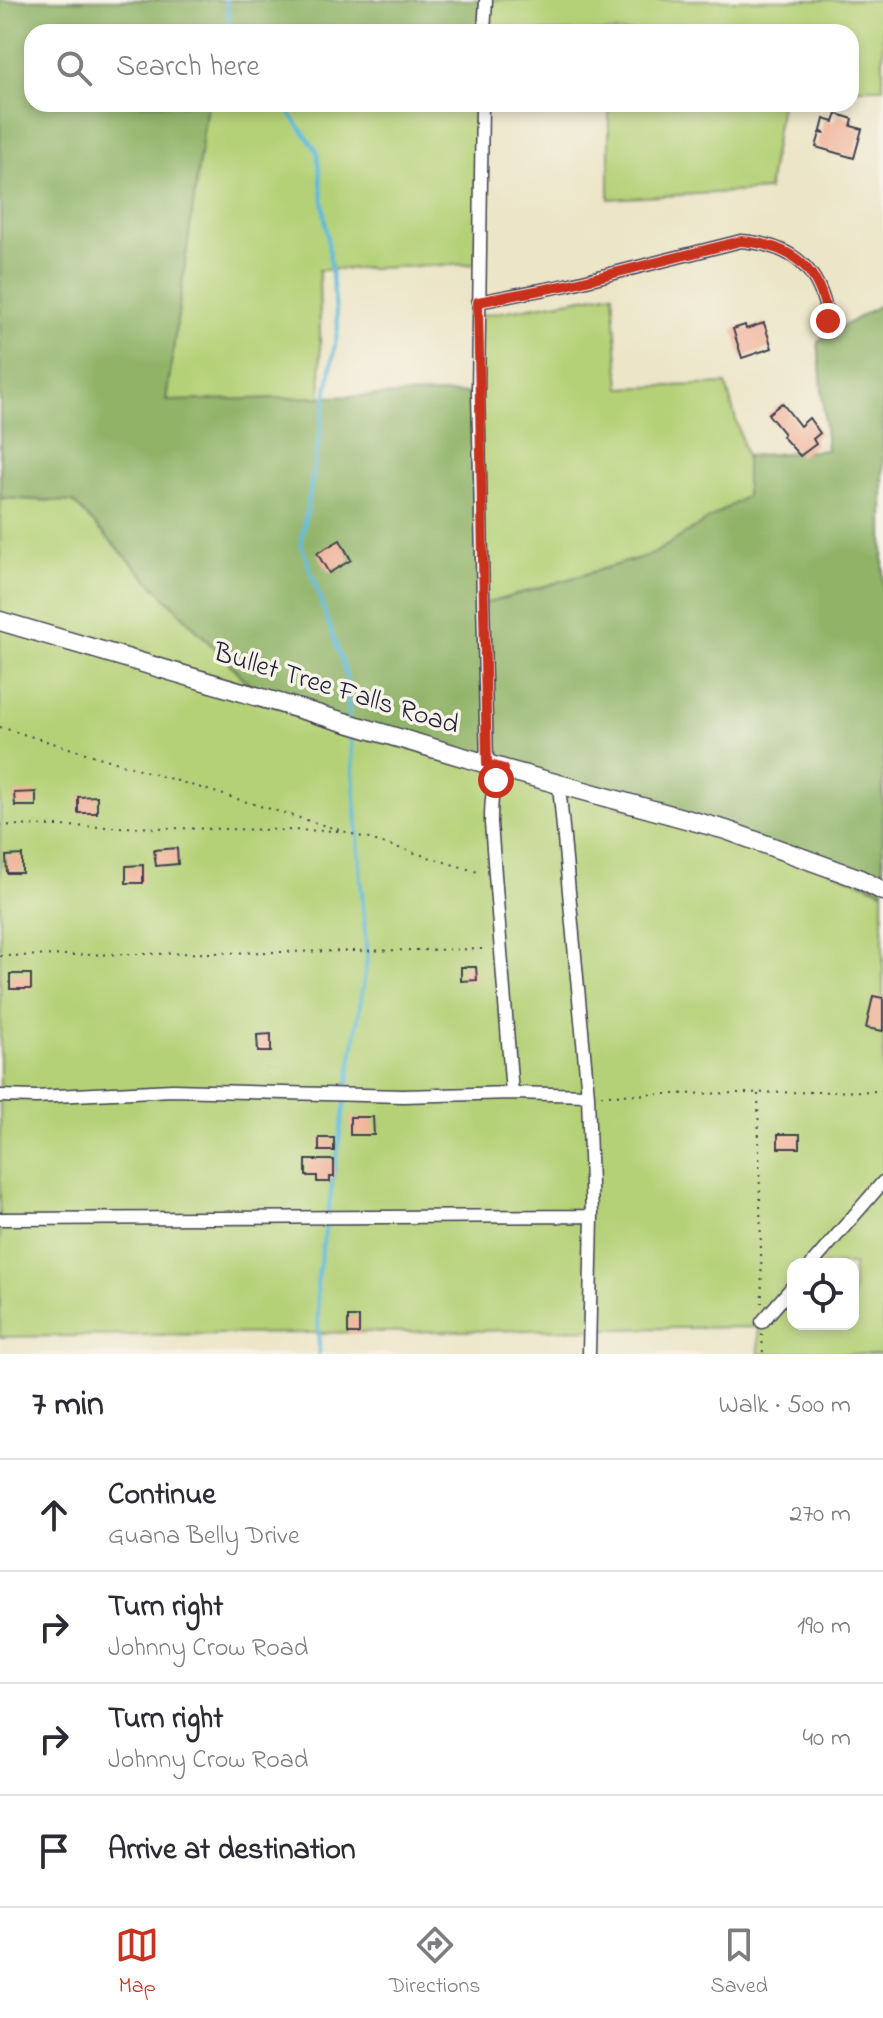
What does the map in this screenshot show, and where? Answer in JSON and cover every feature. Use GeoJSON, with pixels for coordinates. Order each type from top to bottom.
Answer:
{"type":"FeatureCollection","features":[{"type":"Feature","properties":{"kind":"main road","name":"Bullet Tree Falls Road"},"geometry":{"type":"LineString","coordinates":[[0,621],[496,767],[726,830],[858,878],[883,891]]}},
{"type":"Feature","properties":{"kind":"street"},"geometry":{"type":"LineString","coordinates":[[484,24],[486,0]]}},
{"type":"Feature","properties":{"kind":"street"},"geometry":{"type":"LineString","coordinates":[[482,112],[478,302],[496,767],[491,823],[512,1093]]}},
{"type":"Feature","properties":{"kind":"street"},"geometry":{"type":"LineString","coordinates":[[478,302],[567,285],[741,241],[765,243],[802,263],[817,279],[825,298],[828,321]]}},
{"type":"Feature","properties":{"kind":"street"},"geometry":{"type":"LineString","coordinates":[[559,785],[588,1095],[592,1216],[589,1354]]}},
{"type":"Feature","properties":{"kind":"street"},"geometry":{"type":"LineString","coordinates":[[0,1096],[172,1090],[403,1096],[512,1093],[588,1095]]}},
{"type":"Feature","properties":{"kind":"street"},"geometry":{"type":"LineString","coordinates":[[817,1258],[883,1182]]}},
{"type":"Feature","properties":{"kind":"street"},"geometry":{"type":"LineString","coordinates":[[0,1219],[592,1216]]}},
{"type":"Feature","properties":{"kind":"street"},"geometry":{"type":"LineString","coordinates":[[762,1322],[787,1293]]}},
{"type":"Feature","properties":{"kind":"path"},"geometry":{"type":"LineString","coordinates":[[0,727],[496,878]]}},
{"type":"Feature","properties":{"kind":"path"},"geometry":{"type":"LineString","coordinates":[[0,825],[343,831]]}},
{"type":"Feature","properties":{"kind":"path"},"geometry":{"type":"LineString","coordinates":[[0,956],[501,949]]}},
{"type":"Feature","properties":{"kind":"path"},"geometry":{"type":"LineString","coordinates":[[588,1095],[883,1091]]}},
{"type":"Feature","properties":{"kind":"path"},"geometry":{"type":"LineString","coordinates":[[758,1093],[763,1354]]}},
{"type":"Feature","properties":{"kind":"green space"},"geometry":{"type":"Polygon","coordinates":[[[0,0],[486,0],[484,24],[24,24],[24,112],[206,112],[166,401],[478,393],[485,604],[653,554],[746,496],[746,456],[827,450],[818,341],[883,303],[883,891],[858,878],[262,697],[73,502],[0,498],[0,0]]]}},
{"type":"Feature","properties":{"kind":"green space"},"geometry":{"type":"Polygon","coordinates":[[[486,0],[883,0],[883,88],[859,88],[859,24],[484,24],[486,0]]]}},
{"type":"Feature","properties":{"kind":"green space"},"geometry":{"type":"Polygon","coordinates":[[[206,112],[482,112],[479,264],[319,270],[321,397],[166,402],[206,112]]]}},
{"type":"Feature","properties":{"kind":"green space"},"geometry":{"type":"Polygon","coordinates":[[[609,112],[780,112],[768,190],[609,199],[609,112]]]}},
{"type":"Feature","properties":{"kind":"green space"},"geometry":{"type":"Polygon","coordinates":[[[613,293],[620,388],[726,384],[746,456],[747,495],[653,554],[484,604],[478,316],[613,293]]]}},
{"type":"Feature","properties":{"kind":"green space"},"geometry":{"type":"Polygon","coordinates":[[[0,498],[73,502],[262,697],[726,830],[883,891],[883,1354],[759,1354],[758,1327],[0,1337],[0,498]]]}},
{"type":"Feature","properties":{"kind":"building"},"geometry":{"type":"Polygon","coordinates":[[[837,114],[853,119],[851,126],[862,129],[854,158],[816,147],[820,133],[825,134],[821,131],[824,119],[834,122],[837,114]]]}},
{"type":"Feature","properties":{"kind":"building"},"geometry":{"type":"Polygon","coordinates":[[[764,323],[772,348],[742,358],[733,329],[745,325],[746,329],[764,323]]]}},
{"type":"Feature","properties":{"kind":"building"},"geometry":{"type":"Polygon","coordinates":[[[782,403],[800,426],[809,418],[820,433],[813,439],[816,444],[800,456],[768,414],[782,403]]]}},
{"type":"Feature","properties":{"kind":"building"},"geometry":{"type":"Polygon","coordinates":[[[340,540],[351,560],[329,573],[317,553],[340,540]]]}},
{"type":"Feature","properties":{"kind":"building"},"geometry":{"type":"Polygon","coordinates":[[[36,792],[36,806],[15,806],[14,793],[36,792]]]}},
{"type":"Feature","properties":{"kind":"building"},"geometry":{"type":"Polygon","coordinates":[[[97,796],[97,813],[78,813],[78,797],[97,796]]]}},
{"type":"Feature","properties":{"kind":"building"},"geometry":{"type":"Polygon","coordinates":[[[177,848],[178,864],[156,866],[154,850],[177,848]]]}},
{"type":"Feature","properties":{"kind":"building"},"geometry":{"type":"Polygon","coordinates":[[[22,855],[22,873],[7,873],[6,856],[22,855]]]}},
{"type":"Feature","properties":{"kind":"building"},"geometry":{"type":"Polygon","coordinates":[[[143,865],[143,883],[126,883],[126,866],[143,865]]]}},
{"type":"Feature","properties":{"kind":"building"},"geometry":{"type":"Polygon","coordinates":[[[461,967],[476,967],[477,980],[461,981],[461,967]]]}},
{"type":"Feature","properties":{"kind":"building"},"geometry":{"type":"Polygon","coordinates":[[[10,974],[31,974],[31,989],[10,989],[10,974]]]}},
{"type":"Feature","properties":{"kind":"building"},"geometry":{"type":"Polygon","coordinates":[[[873,996],[883,998],[883,1031],[866,1028],[873,996]]]}},
{"type":"Feature","properties":{"kind":"building"},"geometry":{"type":"Polygon","coordinates":[[[271,1034],[271,1052],[258,1052],[257,1035],[271,1034]]]}},
{"type":"Feature","properties":{"kind":"building"},"geometry":{"type":"Polygon","coordinates":[[[350,1117],[373,1117],[374,1135],[350,1135],[350,1117]]]}},
{"type":"Feature","properties":{"kind":"building"},"geometry":{"type":"Polygon","coordinates":[[[778,1134],[800,1134],[800,1148],[778,1148],[778,1134]]]}},
{"type":"Feature","properties":{"kind":"building"},"geometry":{"type":"Polygon","coordinates":[[[319,1138],[334,1138],[334,1151],[319,1151],[319,1138]]]}},
{"type":"Feature","properties":{"kind":"building"},"geometry":{"type":"Polygon","coordinates":[[[306,1160],[334,1160],[334,1177],[330,1177],[330,1182],[317,1182],[317,1176],[306,1176],[306,1160]]]}},
{"type":"Feature","properties":{"kind":"building"},"geometry":{"type":"Polygon","coordinates":[[[348,1317],[359,1317],[359,1334],[348,1334],[348,1317]]]}},
{"type":"Feature","properties":{"kind":"waterway"},"geometry":{"type":"LineString","coordinates":[[226,0],[230,24]]}},
{"type":"Feature","properties":{"kind":"waterway"},"geometry":{"type":"LineString","coordinates":[[289,112],[317,151],[338,327],[301,543],[346,674],[349,716]]}},
{"type":"Feature","properties":{"kind":"waterway"},"geometry":{"type":"LineString","coordinates":[[319,1354],[317,1283],[367,960],[350,729]]}},
{"type":"Feature","properties":{"kind":"route"},"geometry":{"type":"LineString","coordinates":[[496,780],[504,769],[487,764],[478,302],[567,285],[741,241],[765,243],[802,263],[817,279],[825,298],[828,321]]}}]}
